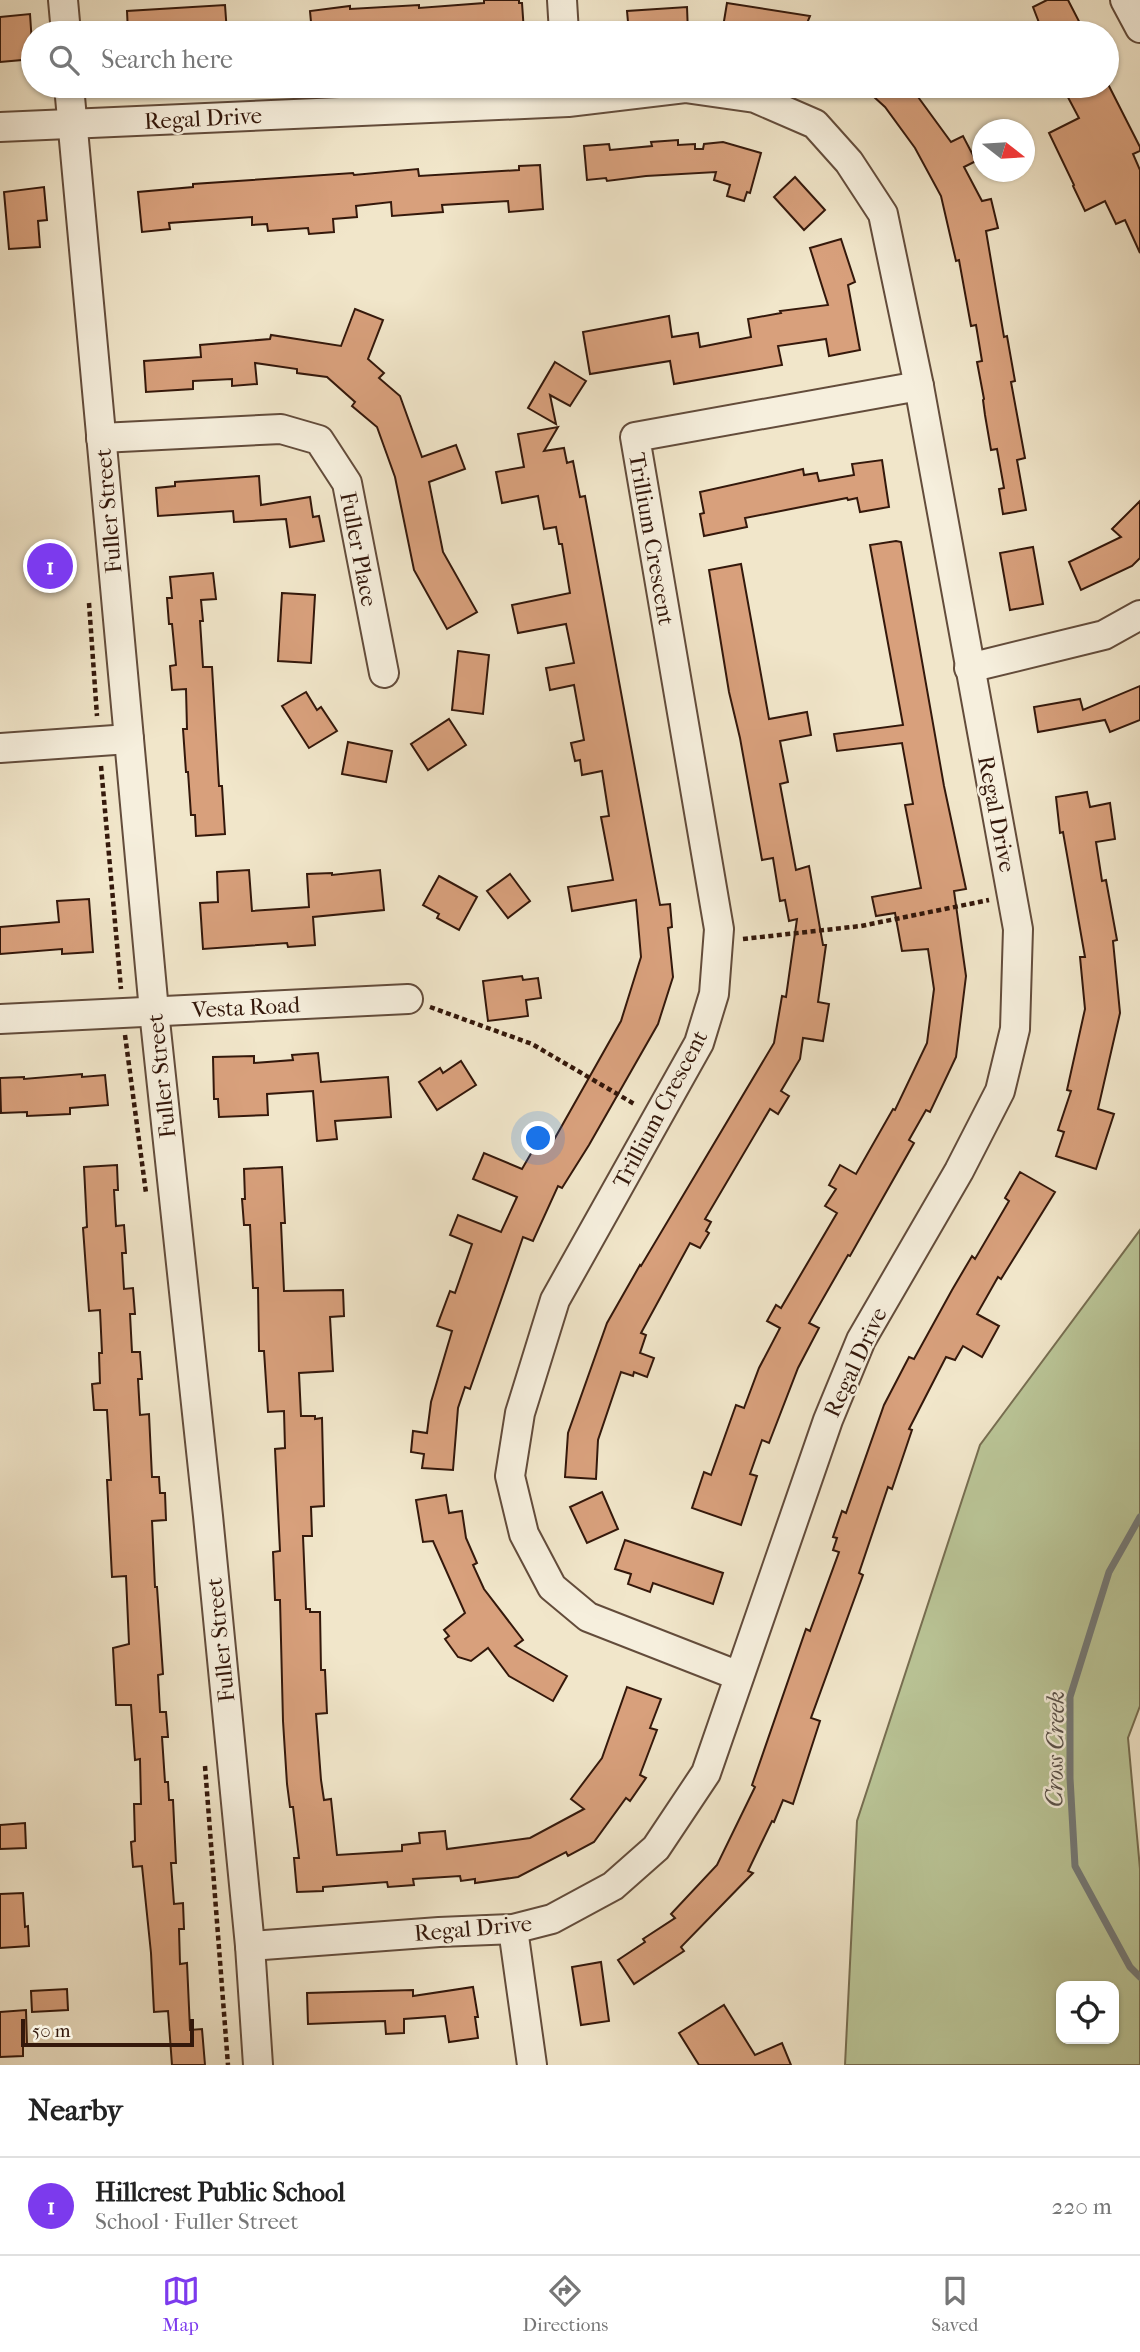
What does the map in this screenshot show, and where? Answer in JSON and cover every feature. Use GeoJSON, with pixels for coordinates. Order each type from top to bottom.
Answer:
{"type":"FeatureCollection","features":[{"type":"Feature","properties":{"kind":"street"},"geometry":{"type":"LineString","coordinates":[[63,0],[64,21]]}},
{"type":"Feature","properties":{"kind":"street"},"geometry":{"type":"LineString","coordinates":[[562,0],[563,21]]}},
{"type":"Feature","properties":{"kind":"street"},"geometry":{"type":"LineString","coordinates":[[1125,0],[1140,27]]}},
{"type":"Feature","properties":{"kind":"street","name":"Fuller Street"},"geometry":{"type":"LineString","coordinates":[[70,98],[154,1011],[250,1946],[258,2065]]}},
{"type":"Feature","properties":{"kind":"street","name":"Regal Drive"},"geometry":{"type":"LineString","coordinates":[[0,127],[501,98]]}},
{"type":"Feature","properties":{"kind":"street","name":"Regal Drive"},"geometry":{"type":"LineString","coordinates":[[250,1946],[513,1929],[552,1919],[613,1886],[656,1848],[706,1773],[828,1420],[861,1340],[959,1171],[1000,1091],[1015,1029],[1018,929],[919,386],[883,214],[849,162],[815,124],[755,98]]}},
{"type":"Feature","properties":{"kind":"street","name":"Trillium Crescent"},"geometry":{"type":"LineString","coordinates":[[739,1676],[588,1617],[552,1587],[524,1534],[510,1476],[520,1413],[555,1300],[699,1043],[714,994],[719,929],[635,437],[919,386]]}},
{"type":"Feature","properties":{"kind":"street","name":"Fuller Place"},"geometry":{"type":"LineString","coordinates":[[101,438],[281,429],[319,440],[347,483],[383,673]]}},
{"type":"Feature","properties":{"kind":"street"},"geometry":{"type":"LineString","coordinates":[[969,668],[1104,635],[1140,615]]}},
{"type":"Feature","properties":{"kind":"street"},"geometry":{"type":"LineString","coordinates":[[0,748],[129,739]]}},
{"type":"Feature","properties":{"kind":"street","name":"Vesta Road"},"geometry":{"type":"LineString","coordinates":[[0,1019],[408,999]]}},
{"type":"Feature","properties":{"kind":"street"},"geometry":{"type":"LineString","coordinates":[[513,1929],[532,2065]]}},
{"type":"Feature","properties":{"kind":"path"},"geometry":{"type":"LineString","coordinates":[[101,762],[121,989]]}},
{"type":"Feature","properties":{"kind":"path"},"geometry":{"type":"LineString","coordinates":[[717,942],[861,926],[1012,896]]}},
{"type":"Feature","properties":{"kind":"path"},"geometry":{"type":"LineString","coordinates":[[408,999],[532,1044],[658,1118]]}},
{"type":"Feature","properties":{"kind":"path"},"geometry":{"type":"LineString","coordinates":[[125,1030],[146,1194]]}},
{"type":"Feature","properties":{"kind":"path"},"geometry":{"type":"LineString","coordinates":[[204,1759],[228,2065]]}},
{"type":"Feature","properties":{"kind":"green space"},"geometry":{"type":"Polygon","coordinates":[[[1140,1230],[1140,1706],[1128,1738],[1140,1869],[1140,2065],[845,2065],[857,1821],[980,1445],[1140,1230]]]}},
{"type":"Feature","properties":{"kind":"building"},"geometry":{"type":"Polygon","coordinates":[[[484,0],[519,0],[519,3],[522,3],[523,21],[311,21],[310,11],[350,6],[350,9],[419,5],[419,8],[484,3],[484,0]]]}},
{"type":"Feature","properties":{"kind":"building"},"geometry":{"type":"Polygon","coordinates":[[[1047,0],[1068,0],[1079,21],[1038,21],[1033,7],[1047,0]]]}},
{"type":"Feature","properties":{"kind":"building"},"geometry":{"type":"Polygon","coordinates":[[[727,3],[810,16],[808,21],[724,21],[727,3]]]}},
{"type":"Feature","properties":{"kind":"building"},"geometry":{"type":"Polygon","coordinates":[[[225,5],[226,21],[127,21],[127,11],[225,5]]]}},
{"type":"Feature","properties":{"kind":"building"},"geometry":{"type":"Polygon","coordinates":[[[687,7],[688,21],[628,21],[627,11],[687,7]]]}},
{"type":"Feature","properties":{"kind":"building"},"geometry":{"type":"Polygon","coordinates":[[[30,14],[30,21],[21,21],[21,60],[0,62],[0,17],[30,14]]]}},
{"type":"Feature","properties":{"kind":"building"},"geometry":{"type":"Polygon","coordinates":[[[875,98],[919,98],[951,142],[963,136],[972,153],[972,163],[964,167],[982,201],[991,199],[998,228],[986,231],[1004,337],[1007,336],[1015,381],[1011,382],[1025,458],[1017,460],[1026,510],[1003,514],[999,489],[1004,488],[997,449],[991,450],[977,362],[982,361],[976,325],[971,326],[959,260],[956,261],[941,196],[915,148],[875,98]]]}},
{"type":"Feature","properties":{"kind":"building"},"geometry":{"type":"Polygon","coordinates":[[[1068,98],[1115,98],[1140,147],[1140,151],[1133,154],[1140,170],[1140,253],[1125,220],[1116,224],[1105,201],[1085,211],[1049,133],[1079,118],[1068,98]]]}},
{"type":"Feature","properties":{"kind":"building"},"geometry":{"type":"Polygon","coordinates":[[[678,140],[678,145],[695,144],[695,149],[703,149],[704,144],[723,142],[761,153],[750,193],[747,192],[744,201],[727,196],[730,185],[714,180],[716,172],[607,181],[606,178],[587,180],[584,146],[609,144],[610,150],[652,146],[651,142],[678,140]]]}},
{"type":"Feature","properties":{"kind":"building"},"geometry":{"type":"Polygon","coordinates":[[[540,165],[543,209],[509,212],[508,201],[442,205],[443,212],[392,216],[391,202],[356,206],[357,217],[333,219],[334,232],[309,234],[308,228],[268,231],[267,224],[252,225],[252,217],[169,223],[170,229],[142,232],[138,192],[193,187],[193,184],[353,173],[418,169],[419,176],[519,170],[519,166],[540,165]]]}},
{"type":"Feature","properties":{"kind":"building"},"geometry":{"type":"Polygon","coordinates":[[[795,177],[825,210],[804,230],[774,197],[795,177]]]}},
{"type":"Feature","properties":{"kind":"building"},"geometry":{"type":"Polygon","coordinates":[[[44,187],[47,220],[38,221],[40,247],[9,249],[4,192],[44,187]]]}},
{"type":"Feature","properties":{"kind":"building"},"geometry":{"type":"Polygon","coordinates":[[[841,239],[855,282],[848,285],[860,350],[829,356],[826,339],[778,346],[782,365],[674,384],[670,361],[590,374],[583,332],[669,316],[672,337],[698,333],[700,347],[751,337],[748,319],[781,313],[780,311],[828,305],[810,248],[841,239]]]}},
{"type":"Feature","properties":{"kind":"building"},"geometry":{"type":"Polygon","coordinates":[[[355,309],[383,320],[368,359],[384,373],[379,378],[400,396],[422,457],[456,445],[465,469],[429,482],[443,552],[477,612],[447,629],[414,570],[395,477],[377,427],[352,406],[355,402],[327,377],[297,373],[297,369],[255,363],[257,384],[232,386],[232,379],[193,381],[193,389],[146,392],[144,361],[201,357],[200,345],[270,339],[271,335],[341,346],[355,309]]]}},
{"type":"Feature","properties":{"kind":"building"},"geometry":{"type":"Polygon","coordinates":[[[555,362],[586,381],[570,406],[550,395],[556,424],[528,408],[555,362]]]}},
{"type":"Feature","properties":{"kind":"building"},"geometry":{"type":"Polygon","coordinates":[[[558,427],[544,451],[564,448],[567,463],[573,461],[580,497],[585,496],[660,905],[670,904],[672,927],[668,928],[673,977],[658,1024],[589,1145],[562,1188],[558,1186],[533,1241],[523,1237],[470,1389],[465,1387],[458,1408],[453,1470],[422,1468],[424,1454],[411,1452],[413,1431],[427,1433],[431,1402],[452,1331],[437,1326],[450,1291],[455,1293],[472,1244],[450,1235],[458,1215],[501,1232],[517,1197],[473,1179],[484,1153],[522,1169],[540,1138],[551,1145],[621,1021],[641,957],[636,900],[572,911],[568,887],[613,880],[601,817],[609,816],[602,771],[582,775],[580,760],[575,761],[571,743],[584,740],[574,685],[550,690],[546,668],[574,663],[566,624],[518,633],[512,605],[570,593],[562,544],[559,544],[556,527],[544,529],[538,496],[502,503],[496,472],[524,467],[518,434],[558,427]]]}},
{"type":"Feature","properties":{"kind":"building"},"geometry":{"type":"Polygon","coordinates":[[[882,460],[889,507],[860,512],[857,498],[847,498],[745,518],[747,527],[704,536],[700,492],[803,469],[804,475],[817,473],[819,481],[854,475],[852,464],[882,460]]]}},
{"type":"Feature","properties":{"kind":"building"},"geometry":{"type":"Polygon","coordinates":[[[259,476],[261,505],[310,497],[313,517],[319,516],[324,541],[290,547],[286,519],[234,522],[233,511],[158,516],[156,488],[175,486],[175,482],[259,476]]]}},
{"type":"Feature","properties":{"kind":"building"},"geometry":{"type":"Polygon","coordinates":[[[1140,501],[1140,558],[1132,566],[1081,590],[1069,562],[1121,537],[1112,529],[1140,501]]]}},
{"type":"Feature","properties":{"kind":"building"},"geometry":{"type":"Polygon","coordinates":[[[901,542],[944,786],[966,889],[954,891],[966,976],[956,1057],[930,1112],[926,1110],[909,1140],[914,1143],[809,1323],[819,1328],[798,1368],[769,1443],[762,1440],[750,1474],[757,1476],[741,1525],[692,1508],[704,1472],[711,1475],[736,1405],[744,1408],[759,1368],[780,1328],[767,1321],[776,1305],[781,1308],[837,1213],[825,1206],[836,1189],[829,1185],[840,1165],[856,1174],[893,1109],[895,1110],[927,1043],[934,989],[928,949],[902,951],[895,913],[876,916],[872,897],[921,888],[905,805],[913,804],[902,743],[837,751],[834,734],[903,725],[870,545],[901,542]]]}},
{"type":"Feature","properties":{"kind":"building"},"geometry":{"type":"Polygon","coordinates":[[[1033,547],[1043,604],[1010,610],[1000,553],[1033,547]]]}},
{"type":"Feature","properties":{"kind":"building"},"geometry":{"type":"Polygon","coordinates":[[[741,564],[769,719],[807,712],[811,735],[780,741],[788,782],[780,784],[796,870],[809,866],[823,945],[826,945],[818,1002],[829,1004],[823,1041],[803,1038],[800,1059],[781,1091],[789,1096],[778,1114],[770,1109],[705,1219],[711,1222],[706,1231],[709,1233],[700,1248],[690,1243],[641,1333],[646,1335],[640,1353],[654,1358],[647,1377],[634,1372],[633,1376],[621,1372],[598,1440],[596,1479],[565,1477],[568,1433],[607,1323],[774,1043],[782,996],[786,997],[797,919],[789,921],[785,900],[780,901],[773,858],[762,860],[729,692],[709,570],[741,564]]]}},
{"type":"Feature","properties":{"kind":"building"},"geometry":{"type":"Polygon","coordinates":[[[213,573],[216,599],[201,600],[203,621],[200,621],[203,667],[212,667],[219,786],[222,786],[225,834],[196,836],[195,815],[191,815],[183,729],[187,729],[186,689],[172,690],[170,666],[176,665],[167,598],[172,598],[170,577],[213,573]]]}},
{"type":"Feature","properties":{"kind":"building"},"geometry":{"type":"Polygon","coordinates":[[[282,593],[315,595],[311,663],[278,661],[282,593]]]}},
{"type":"Feature","properties":{"kind":"building"},"geometry":{"type":"Polygon","coordinates":[[[458,651],[489,655],[483,714],[452,710],[458,651]]]}},
{"type":"Feature","properties":{"kind":"building"},"geometry":{"type":"Polygon","coordinates":[[[1140,686],[1140,720],[1110,732],[1105,720],[1038,732],[1034,707],[1080,699],[1083,710],[1140,686]]]}},
{"type":"Feature","properties":{"kind":"building"},"geometry":{"type":"Polygon","coordinates":[[[306,692],[317,710],[321,707],[337,731],[309,748],[282,706],[306,692]]]}},
{"type":"Feature","properties":{"kind":"building"},"geometry":{"type":"Polygon","coordinates":[[[449,719],[466,745],[428,770],[411,744],[449,719]]]}},
{"type":"Feature","properties":{"kind":"building"},"geometry":{"type":"Polygon","coordinates":[[[348,742],[392,751],[386,782],[342,774],[348,742]]]}},
{"type":"Feature","properties":{"kind":"building"},"geometry":{"type":"Polygon","coordinates":[[[1087,792],[1090,807],[1110,803],[1115,839],[1096,842],[1102,881],[1106,880],[1117,940],[1113,941],[1120,1013],[1098,1109],[1114,1114],[1096,1169],[1056,1156],[1064,1132],[1058,1130],[1071,1091],[1067,1090],[1085,1009],[1080,957],[1085,957],[1063,832],[1060,833],[1056,797],[1087,792]]]}},
{"type":"Feature","properties":{"kind":"building"},"geometry":{"type":"Polygon","coordinates":[[[249,870],[252,911],[309,907],[307,874],[332,875],[380,870],[384,910],[313,917],[315,945],[288,947],[287,943],[203,949],[200,903],[218,902],[217,872],[249,870]]]}},
{"type":"Feature","properties":{"kind":"building"},"geometry":{"type":"Polygon","coordinates":[[[510,874],[530,901],[508,918],[487,891],[510,874]]]}},
{"type":"Feature","properties":{"kind":"building"},"geometry":{"type":"Polygon","coordinates":[[[439,876],[477,897],[459,930],[437,918],[439,914],[423,905],[439,876]]]}},
{"type":"Feature","properties":{"kind":"building"},"geometry":{"type":"Polygon","coordinates":[[[89,899],[93,952],[62,954],[62,949],[0,954],[0,927],[59,922],[57,901],[89,899]]]}},
{"type":"Feature","properties":{"kind":"building"},"geometry":{"type":"Polygon","coordinates":[[[522,976],[523,980],[538,978],[541,998],[526,1000],[528,1016],[488,1021],[483,981],[522,976]]]}},
{"type":"Feature","properties":{"kind":"building"},"geometry":{"type":"Polygon","coordinates":[[[318,1053],[321,1082],[388,1077],[391,1117],[335,1121],[337,1139],[317,1141],[313,1091],[267,1094],[268,1115],[219,1117],[218,1099],[214,1099],[213,1057],[254,1056],[254,1063],[293,1060],[292,1055],[318,1053]]]}},
{"type":"Feature","properties":{"kind":"building"},"geometry":{"type":"Polygon","coordinates":[[[461,1061],[476,1085],[437,1110],[419,1082],[440,1068],[443,1073],[461,1061]]]}},
{"type":"Feature","properties":{"kind":"building"},"geometry":{"type":"Polygon","coordinates":[[[82,1074],[82,1077],[105,1075],[108,1105],[70,1108],[70,1114],[27,1116],[27,1112],[1,1113],[0,1078],[24,1079],[82,1074]]]}},
{"type":"Feature","properties":{"kind":"building"},"geometry":{"type":"Polygon","coordinates":[[[117,1165],[118,1190],[114,1190],[116,1226],[124,1225],[124,1289],[133,1288],[135,1314],[130,1314],[132,1352],[140,1352],[140,1415],[149,1414],[152,1477],[159,1477],[160,1493],[165,1493],[166,1520],[152,1521],[163,1674],[158,1675],[160,1712],[166,1712],[168,1737],[162,1737],[165,1782],[168,1782],[169,1800],[173,1800],[176,1863],[171,1863],[174,1904],[183,1903],[184,1929],[179,1929],[180,1964],[187,1963],[190,2030],[202,2029],[205,2065],[172,2065],[168,2011],[154,2012],[142,1866],[133,1867],[131,1842],[135,1841],[134,1804],[141,1804],[140,1759],[135,1760],[131,1705],[116,1705],[113,1648],[129,1644],[126,1576],[112,1577],[107,1410],[94,1410],[92,1384],[100,1383],[100,1310],[89,1311],[83,1228],[87,1227],[84,1167],[117,1165]]]}},
{"type":"Feature","properties":{"kind":"building"},"geometry":{"type":"Polygon","coordinates":[[[282,1167],[284,1291],[343,1290],[344,1316],[330,1317],[333,1371],[299,1373],[301,1416],[322,1418],[324,1506],[311,1507],[312,1536],[303,1536],[306,1609],[320,1612],[321,1670],[325,1670],[327,1713],[316,1714],[321,1780],[324,1800],[331,1799],[337,1855],[402,1851],[402,1845],[420,1843],[419,1833],[445,1831],[447,1849],[530,1838],[584,1809],[571,1799],[602,1758],[627,1687],[661,1699],[650,1728],[657,1730],[640,1775],[646,1778],[630,1801],[626,1798],[594,1842],[568,1856],[566,1852],[518,1877],[475,1883],[475,1879],[461,1881],[460,1876],[413,1879],[414,1885],[388,1887],[387,1882],[297,1892],[294,1858],[299,1858],[293,1807],[290,1807],[287,1784],[280,1600],[275,1600],[273,1552],[280,1551],[275,1449],[285,1448],[284,1411],[268,1412],[264,1351],[259,1351],[258,1288],[253,1288],[250,1225],[244,1225],[242,1199],[245,1199],[244,1169],[282,1167]]]}},
{"type":"Feature","properties":{"kind":"building"},"geometry":{"type":"Polygon","coordinates":[[[1020,1172],[1055,1192],[1001,1279],[998,1277],[977,1314],[999,1326],[982,1357],[963,1346],[955,1360],[946,1357],[909,1429],[912,1430],[892,1489],[888,1487],[859,1573],[863,1575],[811,1718],[820,1721],[793,1804],[783,1800],[748,1871],[753,1873],[681,1947],[684,1951],[634,1984],[618,1960],[675,1918],[671,1914],[717,1865],[755,1787],[752,1785],[806,1629],[810,1631],[839,1552],[833,1550],[837,1538],[833,1537],[842,1511],[846,1513],[884,1405],[909,1357],[914,1359],[972,1256],[975,1259],[1009,1201],[1005,1198],[1020,1172]]]}},
{"type":"Feature","properties":{"kind":"building"},"geometry":{"type":"Polygon","coordinates":[[[602,1492],[618,1529],[587,1543],[570,1507],[602,1492]]]}},
{"type":"Feature","properties":{"kind":"building"},"geometry":{"type":"Polygon","coordinates":[[[446,1495],[449,1513],[462,1511],[466,1538],[477,1563],[473,1565],[484,1589],[523,1640],[515,1646],[567,1676],[553,1701],[509,1676],[488,1648],[471,1661],[458,1657],[445,1639],[449,1636],[444,1630],[465,1613],[433,1541],[423,1542],[416,1500],[446,1495]]]}},
{"type":"Feature","properties":{"kind":"building"},"geometry":{"type":"Polygon","coordinates":[[[625,1540],[723,1573],[713,1604],[653,1583],[650,1592],[628,1584],[631,1574],[615,1569],[625,1540]]]}},
{"type":"Feature","properties":{"kind":"building"},"geometry":{"type":"Polygon","coordinates":[[[25,1823],[26,1848],[0,1849],[0,1825],[25,1823]]]}},
{"type":"Feature","properties":{"kind":"building"},"geometry":{"type":"Polygon","coordinates":[[[23,1893],[29,1946],[0,1948],[0,1894],[23,1893]]]}},
{"type":"Feature","properties":{"kind":"building"},"geometry":{"type":"Polygon","coordinates":[[[601,1962],[609,2021],[581,2025],[572,1967],[601,1962]]]}},
{"type":"Feature","properties":{"kind":"building"},"geometry":{"type":"Polygon","coordinates":[[[473,1987],[478,2038],[449,2042],[445,2016],[404,2019],[404,2033],[386,2034],[385,2021],[308,2024],[307,1993],[413,1990],[413,1996],[473,1987]]]}},
{"type":"Feature","properties":{"kind":"building"},"geometry":{"type":"Polygon","coordinates":[[[67,1989],[68,2010],[32,2012],[31,1991],[67,1989]]]}},
{"type":"Feature","properties":{"kind":"building"},"geometry":{"type":"Polygon","coordinates":[[[724,2005],[755,2055],[782,2043],[791,2065],[699,2065],[679,2033],[724,2005]]]}},
{"type":"Feature","properties":{"kind":"building"},"geometry":{"type":"Polygon","coordinates":[[[26,2010],[27,2044],[23,2044],[23,2056],[0,2057],[0,2012],[26,2010]]]}},
{"type":"Feature","properties":{"kind":"waterway","name":"Cross Creek"},"geometry":{"type":"LineString","coordinates":[[1140,1517],[1109,1572],[1070,1697],[1070,1778],[1075,1866],[1130,1967],[1140,1977]]}},
{"type":"Feature","properties":{"kind":"place","name":"Hillcrest Public School"},"geometry":{"type":"Point","coordinates":[50,566]}}]}
